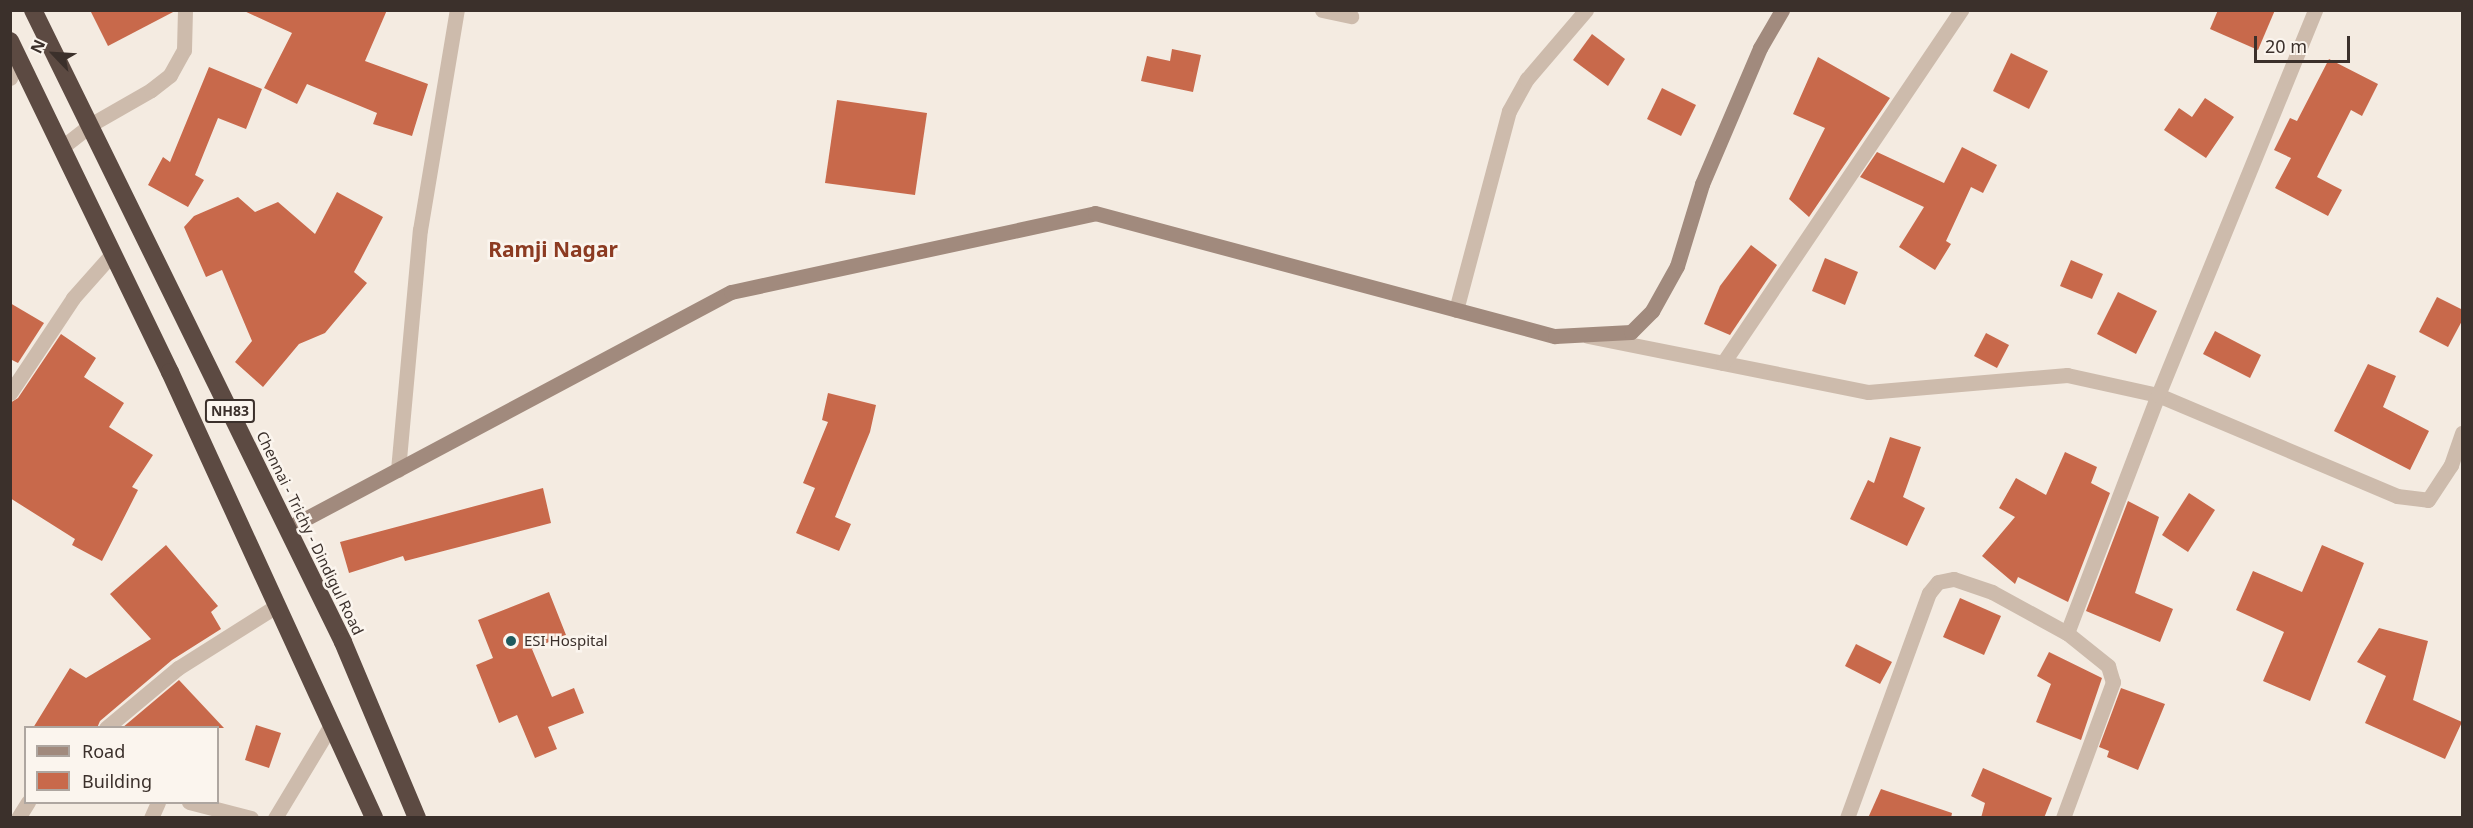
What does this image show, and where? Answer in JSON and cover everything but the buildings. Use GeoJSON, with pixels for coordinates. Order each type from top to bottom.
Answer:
{"type":"FeatureCollection","features":[{"type":"Feature","properties":{"kind":"highway","name":"Chennai - Trichy - Dindigul Road"},"geometry":{"type":"LineString","coordinates":[[33,10],[343,642],[417,818]]}},
{"type":"Feature","properties":{"kind":"highway"},"geometry":{"type":"LineString","coordinates":[[10,41],[112,254],[374,818]]}},
{"type":"Feature","properties":{"kind":"street"},"geometry":{"type":"LineString","coordinates":[[61,148],[90,124],[152,90],[170,75],[184,50],[185,10]]}},
{"type":"Feature","properties":{"kind":"street"},"geometry":{"type":"LineString","coordinates":[[398,470],[420,230],[458,10]]}},
{"type":"Feature","properties":{"kind":"street"},"geometry":{"type":"LineString","coordinates":[[1322,10],[1351,16]]}},
{"type":"Feature","properties":{"kind":"street"},"geometry":{"type":"LineString","coordinates":[[1456,310],[1509,111],[1527,79],[1586,10]]}},
{"type":"Feature","properties":{"kind":"street"},"geometry":{"type":"LineString","coordinates":[[288,528],[731,292],[1095,213],[1555,336],[1577,333],[1631,332],[1652,311],[1677,266],[1702,184],[1739,94],[1782,10]]}},
{"type":"Feature","properties":{"kind":"street"},"geometry":{"type":"LineString","coordinates":[[1723,363],[1961,10]]}},
{"type":"Feature","properties":{"kind":"street"},"geometry":{"type":"LineString","coordinates":[[2067,633],[2158,395],[2315,10]]}},
{"type":"Feature","properties":{"kind":"street"},"geometry":{"type":"LineString","coordinates":[[10,78],[19,60]]}},
{"type":"Feature","properties":{"kind":"street"},"geometry":{"type":"LineString","coordinates":[[10,393],[73,297],[112,254]]}},
{"type":"Feature","properties":{"kind":"street"},"geometry":{"type":"LineString","coordinates":[[1577,333],[1868,392],[2067,375],[2158,395],[2274,446],[2406,497],[2428,500],[2451,465],[2463,433]]}},
{"type":"Feature","properties":{"kind":"street"},"geometry":{"type":"LineString","coordinates":[[1847,818],[1929,593],[1938,582],[1954,579],[1992,592],[2067,633],[2108,666],[2113,682],[2063,818]]}},
{"type":"Feature","properties":{"kind":"street"},"geometry":{"type":"LineString","coordinates":[[108,726],[178,668],[275,607]]}},
{"type":"Feature","properties":{"kind":"street"},"geometry":{"type":"LineString","coordinates":[[274,818],[330,727]]}},
{"type":"Feature","properties":{"kind":"street"},"geometry":{"type":"LineString","coordinates":[[18,818],[27,804]]}},
{"type":"Feature","properties":{"kind":"street"},"geometry":{"type":"LineString","coordinates":[[151,818],[157,804]]}},
{"type":"Feature","properties":{"kind":"street"},"geometry":{"type":"LineString","coordinates":[[197,804],[251,818]]}},
{"type":"Feature","properties":{"kind":"place","name":"ESI Hospital"},"geometry":{"type":"Point","coordinates":[511,641]}},
{"type":"Feature","properties":{"kind":"district","name":"Ramji Nagar"},"geometry":{"type":"Point","coordinates":[553,249]}}]}
